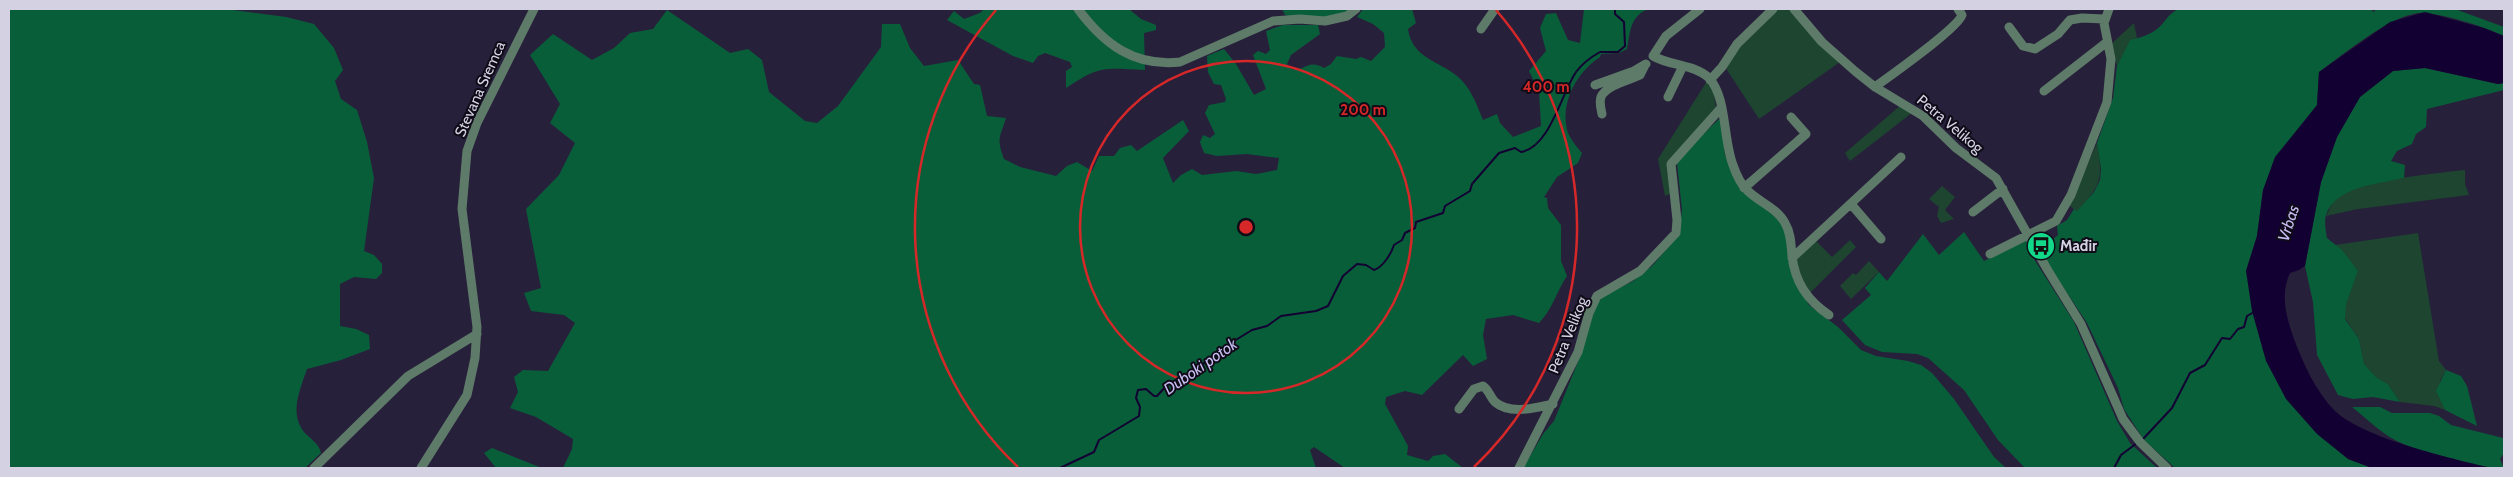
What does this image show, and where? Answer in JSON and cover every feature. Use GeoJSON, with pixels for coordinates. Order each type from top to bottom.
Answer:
{"type":"FeatureCollection","features":[{"type":"Feature","properties":{"kind":"street","name":"Stevana Sremca"},"geometry":{"type":"LineString","coordinates":[[421,468],[467,395],[475,358],[477,334],[462,209],[467,152],[477,123],[534,9]]}},
{"type":"Feature","properties":{"kind":"street"},"geometry":{"type":"LineString","coordinates":[[1078,9],[1098,35],[1120,51],[1145,60],[1170,63],[1180,62],[1274,21],[1300,19],[1325,21],[1347,16],[1356,9]]}},
{"type":"Feature","properties":{"kind":"street"},"geometry":{"type":"LineString","coordinates":[[1480,29],[1495,9]]}},
{"type":"Feature","properties":{"kind":"street"},"geometry":{"type":"LineString","coordinates":[[1602,114],[1600,100],[1603,94],[1609,89],[1640,75],[1666,36],[1700,9]]}},
{"type":"Feature","properties":{"kind":"street"},"geometry":{"type":"LineString","coordinates":[[1710,80],[1722,68],[1741,39],[1773,9]]}},
{"type":"Feature","properties":{"kind":"street","name":"Petra Velikog"},"geometry":{"type":"LineString","coordinates":[[1794,9],[1822,42],[1875,87],[1923,116],[1956,148],[1996,178],[2081,324],[2123,419],[2139,440],[2167,468]]}},
{"type":"Feature","properties":{"kind":"street"},"geometry":{"type":"LineString","coordinates":[[1875,87],[1943,36],[1961,19],[1962,15],[1958,9]]}},
{"type":"Feature","properties":{"kind":"street"},"geometry":{"type":"LineString","coordinates":[[1990,254],[2050,225],[2060,216],[2104,115],[2110,87],[2111,59],[2104,20],[2109,9]]}},
{"type":"Feature","properties":{"kind":"street"},"geometry":{"type":"LineString","coordinates":[[2009,27],[2023,46],[2035,49],[2058,34],[2070,20],[2082,18],[2104,20]]}},
{"type":"Feature","properties":{"kind":"street"},"geometry":{"type":"LineString","coordinates":[[2044,91],[2107,42]]}},
{"type":"Feature","properties":{"kind":"street"},"geometry":{"type":"LineString","coordinates":[[1653,56],[1689,67],[1710,80],[1718,95],[1728,152],[1744,188],[1782,218],[1788,230],[1797,279],[1804,292],[1814,304],[1829,315]]}},
{"type":"Feature","properties":{"kind":"street"},"geometry":{"type":"LineString","coordinates":[[1595,85],[1645,65]]}},
{"type":"Feature","properties":{"kind":"street"},"geometry":{"type":"LineString","coordinates":[[1668,97],[1683,66]]}},
{"type":"Feature","properties":{"kind":"street","name":"Petra Velikog"},"geometry":{"type":"LineString","coordinates":[[1519,468],[1578,352],[1589,313],[1597,296],[1640,271],[1676,233],[1677,220],[1671,164],[1721,108]]}},
{"type":"Feature","properties":{"kind":"street"},"geometry":{"type":"LineString","coordinates":[[1744,188],[1806,134],[1791,117]]}},
{"type":"Feature","properties":{"kind":"street"},"geometry":{"type":"LineString","coordinates":[[1792,258],[1901,157]]}},
{"type":"Feature","properties":{"kind":"street"},"geometry":{"type":"LineString","coordinates":[[1973,212],[2003,189]]}},
{"type":"Feature","properties":{"kind":"street"},"geometry":{"type":"LineString","coordinates":[[1850,204],[1881,239]]}},
{"type":"Feature","properties":{"kind":"street"},"geometry":{"type":"LineString","coordinates":[[314,468],[408,376],[477,334]]}},
{"type":"Feature","properties":{"kind":"street"},"geometry":{"type":"LineString","coordinates":[[1459,409],[1474,389],[1483,386],[1487,389],[1493,400],[1507,408],[1531,409],[1553,404]]}},
{"type":"Feature","properties":{"kind":"green space"},"geometry":{"type":"Polygon","coordinates":[[[9,9],[225,9],[286,17],[314,24],[334,48],[343,70],[335,81],[341,99],[357,110],[367,142],[374,178],[364,251],[374,255],[382,264],[382,273],[376,279],[354,277],[340,284],[340,326],[356,329],[369,335],[370,349],[341,360],[307,369],[297,401],[297,417],[304,432],[316,444],[321,453],[305,468],[9,468],[9,9]]]}},
{"type":"Feature","properties":{"kind":"green space"},"geometry":{"type":"Polygon","coordinates":[[[984,9],[1129,9],[1141,19],[1156,25],[1156,30],[1144,33],[1145,70],[1103,70],[1087,75],[1066,88],[1066,71],[1072,67],[1070,62],[1045,53],[1038,56],[1033,63],[1013,56],[947,20],[954,11],[964,19],[980,13],[984,9]]]}},
{"type":"Feature","properties":{"kind":"green space"},"geometry":{"type":"Polygon","coordinates":[[[1282,9],[1352,9],[1338,16],[1322,17],[1289,16],[1285,15],[1282,9]]]}},
{"type":"Feature","properties":{"kind":"green space"},"geometry":{"type":"Polygon","coordinates":[[[1363,9],[1412,9],[1416,23],[1408,29],[1415,46],[1427,58],[1462,80],[1473,96],[1483,120],[1497,114],[1500,123],[1513,137],[1541,126],[1539,91],[1529,71],[1546,51],[1540,28],[1546,14],[1556,13],[1568,40],[1580,43],[1584,9],[1649,9],[1634,20],[1627,49],[1619,53],[1601,54],[1577,80],[1568,100],[1566,122],[1568,133],[1582,153],[1578,163],[1557,177],[1544,197],[1547,198],[1548,208],[1561,225],[1561,261],[1567,276],[1548,311],[1539,323],[1513,315],[1486,319],[1483,335],[1487,359],[1473,366],[1463,355],[1422,395],[1405,391],[1386,397],[1385,404],[1408,446],[1407,455],[1428,461],[1433,456],[1445,454],[1463,468],[1345,468],[1314,447],[1310,450],[1316,468],[563,468],[572,449],[573,439],[536,417],[510,408],[518,392],[514,377],[523,370],[548,371],[575,323],[564,315],[531,311],[524,293],[541,288],[526,209],[559,175],[575,143],[550,123],[560,104],[530,55],[553,34],[592,60],[614,48],[630,33],[653,29],[667,10],[730,53],[748,49],[762,60],[769,92],[805,121],[817,123],[838,106],[881,47],[882,24],[900,24],[910,48],[924,66],[958,60],[974,84],[980,85],[987,116],[1006,118],[1000,142],[1004,159],[1020,167],[1056,176],[1067,166],[1077,162],[1092,171],[1099,156],[1114,156],[1120,148],[1131,145],[1137,151],[1183,120],[1189,131],[1163,158],[1173,183],[1181,175],[1192,169],[1202,175],[1236,171],[1256,174],[1277,170],[1279,158],[1247,154],[1217,156],[1204,153],[1200,142],[1203,135],[1210,138],[1215,134],[1205,113],[1209,105],[1225,102],[1226,99],[1221,85],[1214,84],[1208,72],[1207,56],[1224,49],[1236,64],[1254,95],[1266,89],[1253,55],[1258,51],[1266,54],[1270,50],[1266,31],[1283,25],[1318,25],[1320,34],[1291,55],[1287,64],[1292,69],[1310,65],[1324,68],[1331,64],[1337,56],[1356,59],[1361,57],[1371,61],[1385,47],[1384,33],[1373,24],[1357,17],[1363,9]]]}},
{"type":"Feature","properties":{"kind":"green space"},"geometry":{"type":"Polygon","coordinates":[[[1778,9],[1790,9],[1840,62],[1759,119],[1727,70],[1728,63],[1732,54],[1747,37],[1778,9]]]}},
{"type":"Feature","properties":{"kind":"green space"},"geometry":{"type":"Polygon","coordinates":[[[2178,9],[2370,9],[2374,12],[2376,9],[2455,9],[2504,27],[2504,36],[2446,16],[2426,13],[2414,14],[2386,25],[2356,45],[2319,72],[2317,105],[2263,190],[2257,236],[2246,271],[2348,459],[2372,468],[2175,468],[2144,440],[2124,409],[2118,388],[2087,323],[2042,255],[2043,247],[2058,235],[2057,226],[2067,220],[2074,209],[2077,211],[2094,192],[2100,180],[2101,169],[2097,143],[2113,98],[2117,66],[2130,40],[2154,31],[2178,9]]]}},
{"type":"Feature","properties":{"kind":"green space"},"geometry":{"type":"Polygon","coordinates":[[[2134,23],[2137,38],[2130,41],[2117,66],[2110,45],[2134,23]]]}},
{"type":"Feature","properties":{"kind":"green space"},"geometry":{"type":"Polygon","coordinates":[[[2425,68],[2498,84],[2504,83],[2504,90],[2427,109],[2426,127],[2416,134],[2412,144],[2397,151],[2391,161],[2405,165],[2404,178],[2348,192],[2331,205],[2326,215],[2327,238],[2342,250],[2358,271],[2346,304],[2345,319],[2359,339],[2364,364],[2376,377],[2388,384],[2400,402],[2373,397],[2353,399],[2338,395],[2317,355],[2313,302],[2305,266],[2321,182],[2337,137],[2360,97],[2393,71],[2425,68]]]}},
{"type":"Feature","properties":{"kind":"green space"},"geometry":{"type":"Polygon","coordinates":[[[1707,81],[1713,90],[1716,107],[1672,159],[1672,193],[1665,196],[1658,159],[1707,81]]]}},
{"type":"Feature","properties":{"kind":"green space"},"geometry":{"type":"Polygon","coordinates":[[[1901,105],[1913,112],[1850,161],[1845,153],[1901,105]]]}},
{"type":"Feature","properties":{"kind":"green space"},"geometry":{"type":"Polygon","coordinates":[[[1719,119],[1721,121],[1725,155],[1737,184],[1781,222],[1787,236],[1795,281],[1809,305],[1838,327],[1861,350],[1876,356],[1921,365],[1932,373],[1954,399],[1994,457],[2006,468],[1523,468],[1543,434],[1554,421],[1582,352],[1595,306],[1603,296],[1633,281],[1652,266],[1679,235],[1682,210],[1677,163],[1691,146],[1719,119]]]}},
{"type":"Feature","properties":{"kind":"green space"},"geometry":{"type":"Polygon","coordinates":[[[2097,143],[2100,165],[2099,180],[2092,194],[2077,212],[2069,205],[2097,143]]]}},
{"type":"Feature","properties":{"kind":"green space"},"geometry":{"type":"Polygon","coordinates":[[[2465,170],[2465,184],[2469,195],[2358,209],[2326,216],[2335,199],[2358,187],[2396,179],[2465,170]]]}},
{"type":"Feature","properties":{"kind":"green space"},"geometry":{"type":"Polygon","coordinates":[[[1942,186],[1955,197],[1945,210],[1954,219],[1941,223],[1937,216],[1939,207],[1929,199],[1942,186]]]}},
{"type":"Feature","properties":{"kind":"green space"},"geometry":{"type":"Polygon","coordinates":[[[1964,232],[1984,261],[2023,240],[2027,242],[2034,259],[2074,322],[2117,421],[2130,443],[2157,468],[2025,468],[1998,440],[1964,390],[1928,358],[1917,354],[1882,352],[1865,345],[1842,320],[1871,295],[1865,288],[1879,272],[1887,281],[1923,234],[1939,255],[1964,232]]]}},
{"type":"Feature","properties":{"kind":"green space"},"geometry":{"type":"Polygon","coordinates":[[[2418,233],[2439,361],[2446,370],[2440,381],[2445,410],[2434,406],[2400,402],[2388,384],[2376,377],[2364,364],[2359,339],[2345,318],[2345,304],[2358,271],[2335,245],[2418,233]]]}},
{"type":"Feature","properties":{"kind":"green space"},"geometry":{"type":"Polygon","coordinates":[[[1815,240],[1832,257],[1850,240],[1856,247],[1809,294],[1803,285],[1796,260],[1815,240]]]}},
{"type":"Feature","properties":{"kind":"green space"},"geometry":{"type":"Polygon","coordinates":[[[1869,261],[1879,272],[1851,299],[1840,286],[1853,273],[1856,275],[1869,261]]]}},
{"type":"Feature","properties":{"kind":"green space"},"geometry":{"type":"Polygon","coordinates":[[[2446,370],[2461,376],[2467,386],[2477,426],[2445,410],[2436,391],[2446,370]]]}},
{"type":"Feature","properties":{"kind":"green space"},"geometry":{"type":"Polygon","coordinates":[[[2352,407],[2380,407],[2392,413],[2430,413],[2439,416],[2451,425],[2503,438],[2504,453],[2500,459],[2504,468],[2464,463],[2433,455],[2406,445],[2384,433],[2352,407]]]}},
{"type":"Feature","properties":{"kind":"green space"},"geometry":{"type":"Polygon","coordinates":[[[492,448],[542,468],[496,468],[484,453],[492,448]]]}},
{"type":"Feature","properties":{"kind":"water","name":"Vrbas"},"geometry":{"type":"Polygon","coordinates":[[[2425,12],[2484,28],[2504,36],[2504,83],[2498,84],[2425,68],[2393,71],[2360,97],[2337,137],[2321,182],[2305,266],[2290,273],[2285,289],[2285,306],[2291,330],[2306,367],[2316,386],[2335,411],[2349,421],[2387,439],[2491,468],[2372,468],[2348,459],[2317,434],[2286,399],[2266,361],[2252,311],[2246,271],[2257,236],[2263,190],[2275,157],[2317,105],[2319,72],[2390,22],[2425,12]]]}},
{"type":"Feature","properties":{"kind":"waterway","name":"Duboki potok"},"geometry":{"type":"LineString","coordinates":[[1060,468],[1094,452],[1099,440],[1139,416],[1140,407],[1136,398],[1138,390],[1146,389],[1154,396],[1157,396],[1167,385],[1195,373],[1207,360],[1229,348],[1234,341],[1252,330],[1267,326],[1281,316],[1316,311],[1328,306],[1343,276],[1357,264],[1366,265],[1374,270],[1380,266],[1389,256],[1394,245],[1402,240],[1405,233],[1415,228],[1416,222],[1443,213],[1445,206],[1470,191],[1472,184],[1499,153],[1515,148],[1521,152],[1531,148],[1547,130],[1578,69],[1600,52],[1618,52],[1625,46],[1624,22],[1615,14],[1615,9]]}},
{"type":"Feature","properties":{"kind":"waterway"},"geometry":{"type":"LineString","coordinates":[[2143,439],[2172,408],[2190,373],[2205,365],[2222,338],[2230,339],[2238,329],[2244,327],[2247,316],[2254,312]]}},
{"type":"Feature","properties":{"kind":"waterway"},"geometry":{"type":"LineString","coordinates":[[2114,468],[2121,455],[2137,443]]}},
{"type":"Feature","properties":{"kind":"place","name":"Mađir"},"geometry":{"type":"Point","coordinates":[2041,246]}}]}
